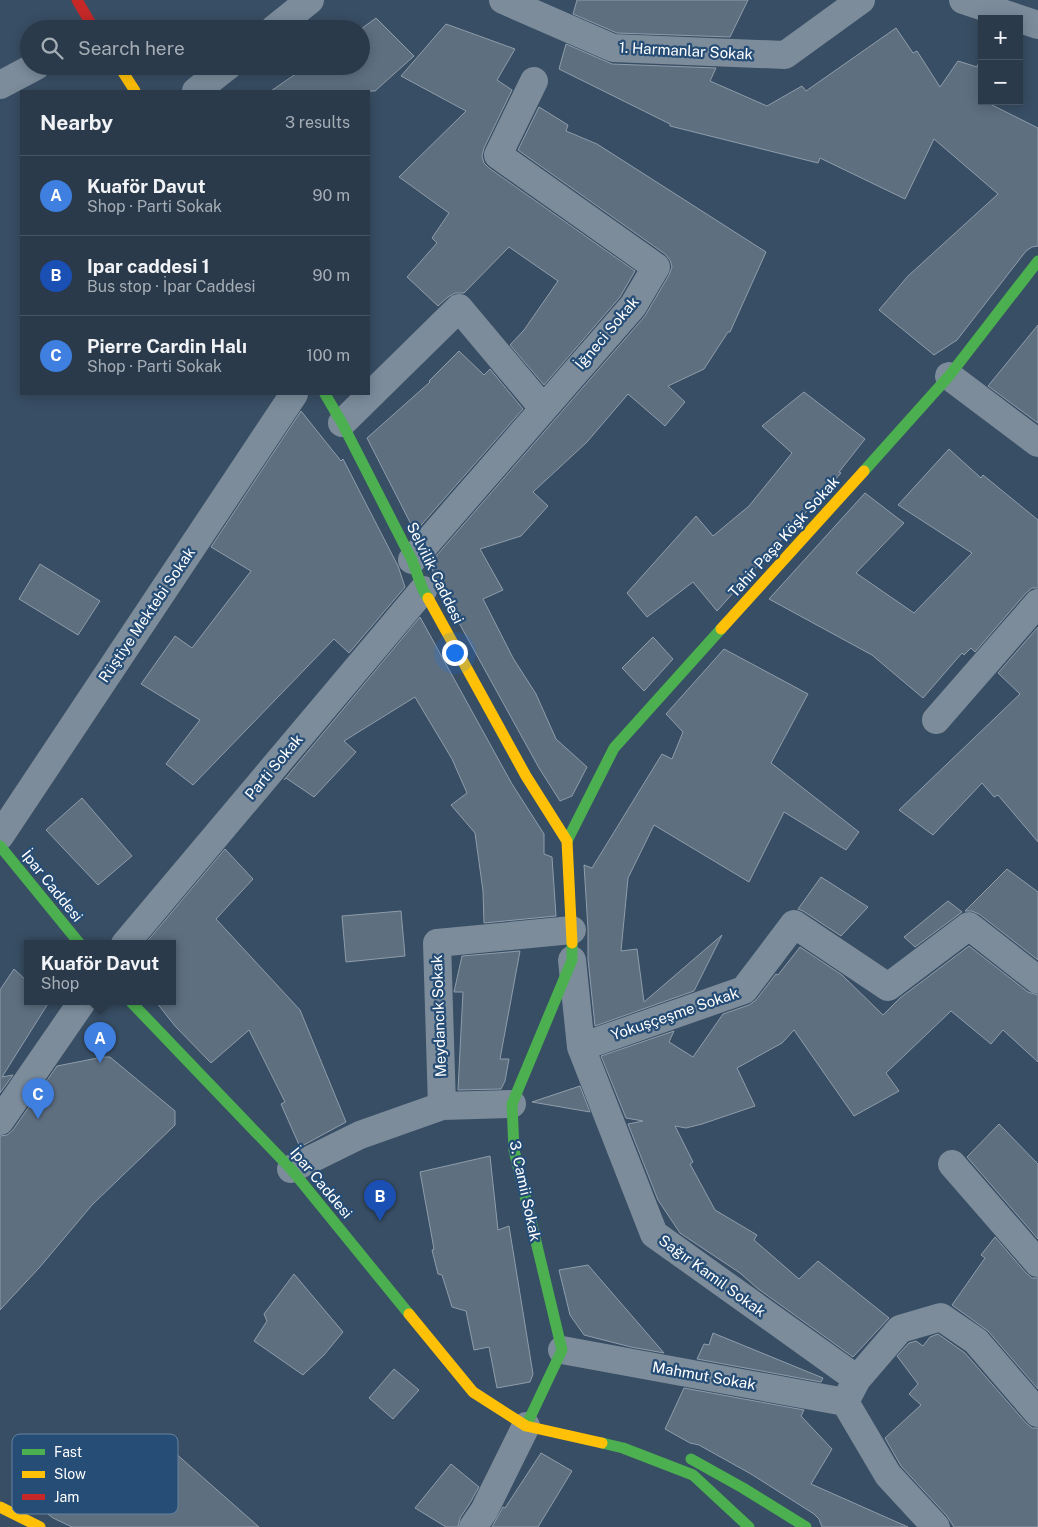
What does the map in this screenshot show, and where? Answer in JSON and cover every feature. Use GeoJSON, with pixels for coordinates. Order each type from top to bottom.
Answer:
{"type":"FeatureCollection","features":[{"type":"Feature","properties":{"kind":"street"},"geometry":{"type":"LineString","coordinates":[[77,0],[89,20]]}},
{"type":"Feature","properties":{"kind":"street"},"geometry":{"type":"LineString","coordinates":[[285,20],[310,0]]}},
{"type":"Feature","properties":{"kind":"street","name":"1. Harmanlar Sokak"},"geometry":{"type":"LineString","coordinates":[[503,0],[613,48],[785,55],[861,0]]}},
{"type":"Feature","properties":{"kind":"street"},"geometry":{"type":"LineString","coordinates":[[963,0],[1038,25]]}},
{"type":"Feature","properties":{"kind":"street"},"geometry":{"type":"LineString","coordinates":[[0,85],[20,74]]}},
{"type":"Feature","properties":{"kind":"street"},"geometry":{"type":"LineString","coordinates":[[125,75],[134,90]]}},
{"type":"Feature","properties":{"kind":"street"},"geometry":{"type":"LineString","coordinates":[[197,90],[216,75]]}},
{"type":"Feature","properties":{"kind":"street","name":"İğneci Sokak"},"geometry":{"type":"LineString","coordinates":[[412,560],[632,306],[656,268],[498,155],[534,81]]}},
{"type":"Feature","properties":{"kind":"street","name":"Tahir Paşa Köşk Sokak"},"geometry":{"type":"LineString","coordinates":[[567,841],[614,748],[949,376],[1038,261]]}},
{"type":"Feature","properties":{"kind":"street"},"geometry":{"type":"LineString","coordinates":[[342,423],[459,308],[543,408]]}},
{"type":"Feature","properties":{"kind":"street"},"geometry":{"type":"LineString","coordinates":[[949,376],[1038,443]]}},
{"type":"Feature","properties":{"kind":"street","name":"Rüştiye Mektebi Sokak"},"geometry":{"type":"LineString","coordinates":[[0,836],[293,395]]}},
{"type":"Feature","properties":{"kind":"street","name":"Selvilik Caddesi"},"geometry":{"type":"LineString","coordinates":[[326,395],[342,423],[412,560],[423,590],[526,776],[567,841]]}},
{"type":"Feature","properties":{"kind":"street","name":"Parti Sokak"},"geometry":{"type":"LineString","coordinates":[[128,940],[423,590]]}},
{"type":"Feature","properties":{"kind":"street"},"geometry":{"type":"LineString","coordinates":[[936,720],[1038,603]]}},
{"type":"Feature","properties":{"kind":"street","name":"3. Camii Sokak"},"geometry":{"type":"LineString","coordinates":[[562,1350],[514,1150],[512,1104],[572,960],[567,841]]}},
{"type":"Feature","properties":{"kind":"street","name":"İpar Caddesi"},"geometry":{"type":"LineString","coordinates":[[0,846],[77,940]]}},
{"type":"Feature","properties":{"kind":"street","name":"Yokuşçeşme Sokak"},"geometry":{"type":"LineString","coordinates":[[581,1046],[744,990],[794,924],[888,987],[969,926],[1038,980]]}},
{"type":"Feature","properties":{"kind":"street","name":"Meydancık Sokak"},"geometry":{"type":"LineString","coordinates":[[442,1106],[437,943],[572,930]]}},
{"type":"Feature","properties":{"kind":"street","name":"Sağır Kamil Sokak"},"geometry":{"type":"LineString","coordinates":[[572,960],[581,1046],[654,1234],[851,1390],[888,1475],[936,1527]]}},
{"type":"Feature","properties":{"kind":"street"},"geometry":{"type":"LineString","coordinates":[[0,1121],[80,1005]]}},
{"type":"Feature","properties":{"kind":"street","name":"İpar Caddesi"},"geometry":{"type":"LineString","coordinates":[[134,1005],[291,1169],[473,1392],[526,1426],[623,1448]]}},
{"type":"Feature","properties":{"kind":"street"},"geometry":{"type":"LineString","coordinates":[[291,1169],[360,1135],[442,1106],[512,1104]]}},
{"type":"Feature","properties":{"kind":"street"},"geometry":{"type":"LineString","coordinates":[[952,1164],[1038,1263]]}},
{"type":"Feature","properties":{"kind":"street"},"geometry":{"type":"LineString","coordinates":[[851,1390],[900,1329],[941,1317],[976,1341],[1038,1412]]}},
{"type":"Feature","properties":{"kind":"street"},"geometry":{"type":"LineString","coordinates":[[473,1527],[484,1511],[562,1350]]}},
{"type":"Feature","properties":{"kind":"street","name":"Mahmut Sokak"},"geometry":{"type":"LineString","coordinates":[[562,1350],[851,1390]]}},
{"type":"Feature","properties":{"kind":"street"},"geometry":{"type":"LineString","coordinates":[[623,1448],[685,1456],[743,1488],[806,1527]]}},
{"type":"Feature","properties":{"kind":"street"},"geometry":{"type":"LineString","coordinates":[[623,1448],[693,1475],[748,1527]]}},
{"type":"Feature","properties":{"kind":"street"},"geometry":{"type":"LineString","coordinates":[[0,1508],[12,1514]]}},
{"type":"Feature","properties":{"kind":"street"},"geometry":{"type":"LineString","coordinates":[[13,1514],[40,1527]]}},
{"type":"Feature","properties":{"kind":"building"},"geometry":{"type":"Polygon","coordinates":[[[577,0],[748,0],[730,37],[617,33],[573,14],[577,0]]]}},
{"type":"Feature","properties":{"kind":"building"},"geometry":{"type":"Polygon","coordinates":[[[376,18],[414,56],[375,91],[272,90],[294,75],[370,75],[370,22],[376,18]]]}},
{"type":"Feature","properties":{"kind":"building"},"geometry":{"type":"Polygon","coordinates":[[[446,24],[515,49],[497,80],[512,90],[484,148],[482,156],[484,163],[635,271],[620,297],[544,385],[510,345],[524,330],[558,281],[509,247],[464,293],[455,293],[438,306],[407,277],[437,243],[432,238],[449,213],[399,177],[466,111],[401,76],[446,24]]]}},
{"type":"Feature","properties":{"kind":"building"},"geometry":{"type":"Polygon","coordinates":[[[896,28],[913,53],[917,51],[940,87],[958,61],[977,67],[978,65],[978,105],[992,105],[1038,128],[1038,246],[1026,251],[957,340],[934,355],[879,310],[908,276],[998,194],[934,139],[905,199],[820,158],[818,163],[670,126],[670,124],[559,69],[566,44],[612,64],[716,68],[710,81],[767,106],[802,86],[806,91],[896,28]]]}},
{"type":"Feature","properties":{"kind":"building"},"geometry":{"type":"Polygon","coordinates":[[[539,107],[568,125],[566,131],[597,144],[766,252],[730,332],[728,332],[704,369],[668,386],[685,402],[665,426],[628,394],[587,442],[533,492],[548,506],[521,536],[480,549],[503,590],[483,599],[513,658],[536,694],[556,739],[587,767],[572,796],[560,801],[539,768],[437,583],[430,563],[645,316],[672,267],[670,260],[665,254],[518,150],[539,107]]]}},
{"type":"Feature","properties":{"kind":"building"},"geometry":{"type":"Polygon","coordinates":[[[1038,325],[1038,423],[988,386],[1038,325]]]}},
{"type":"Feature","properties":{"kind":"building"},"geometry":{"type":"Polygon","coordinates":[[[459,351],[484,375],[490,369],[523,409],[415,532],[367,438],[430,382],[459,351]]]}},
{"type":"Feature","properties":{"kind":"building"},"geometry":{"type":"Polygon","coordinates":[[[804,392],[865,439],[839,472],[841,473],[717,611],[693,582],[647,617],[627,593],[696,516],[713,536],[749,506],[792,453],[762,426],[804,392]]]}},
{"type":"Feature","properties":{"kind":"building"},"geometry":{"type":"Polygon","coordinates":[[[301,411],[341,461],[343,459],[398,566],[405,587],[349,653],[334,639],[193,785],[166,764],[200,720],[141,684],[175,636],[192,648],[251,571],[211,547],[301,411]]]}},
{"type":"Feature","properties":{"kind":"building"},"geometry":{"type":"Polygon","coordinates":[[[949,449],[981,478],[983,475],[1038,520],[1038,588],[1032,588],[1026,593],[975,652],[971,648],[964,655],[962,653],[923,698],[872,655],[769,599],[865,493],[904,523],[856,573],[914,613],[972,553],[898,505],[949,449]]]}},
{"type":"Feature","properties":{"kind":"building"},"geometry":{"type":"Polygon","coordinates":[[[40,564],[100,601],[78,635],[19,599],[40,564]]]}},
{"type":"Feature","properties":{"kind":"building"},"geometry":{"type":"Polygon","coordinates":[[[420,617],[512,784],[544,834],[544,854],[552,857],[556,916],[484,923],[483,891],[475,833],[451,805],[467,793],[452,759],[415,697],[344,741],[356,752],[314,797],[286,778],[284,780],[420,617]]]}},
{"type":"Feature","properties":{"kind":"building"},"geometry":{"type":"Polygon","coordinates":[[[1038,627],[1038,842],[998,795],[994,797],[982,783],[933,835],[899,810],[1020,694],[998,673],[1038,627]]]}},
{"type":"Feature","properties":{"kind":"building"},"geometry":{"type":"Polygon","coordinates":[[[653,637],[673,659],[644,691],[622,668],[653,637]]]}},
{"type":"Feature","properties":{"kind":"building"},"geometry":{"type":"Polygon","coordinates":[[[724,649],[808,694],[771,763],[859,832],[846,850],[784,812],[749,882],[654,825],[628,878],[621,951],[637,949],[644,1002],[722,935],[694,991],[595,1026],[588,959],[584,865],[592,868],[662,754],[672,759],[683,732],[666,714],[724,649]]]}},
{"type":"Feature","properties":{"kind":"building"},"geometry":{"type":"Polygon","coordinates":[[[82,798],[132,856],[98,885],[46,830],[82,798]]]}},
{"type":"Feature","properties":{"kind":"building"},"geometry":{"type":"Polygon","coordinates":[[[225,849],[253,879],[216,919],[300,1010],[346,1122],[300,1147],[281,1104],[285,1102],[249,1030],[211,1063],[175,1026],[158,1005],[176,1005],[176,940],[148,940],[225,849]]]}},
{"type":"Feature","properties":{"kind":"building"},"geometry":{"type":"Polygon","coordinates":[[[1007,869],[1038,892],[1038,960],[979,914],[965,911],[1007,869]]]}},
{"type":"Feature","properties":{"kind":"building"},"geometry":{"type":"Polygon","coordinates":[[[821,877],[868,907],[841,936],[798,909],[821,877]]]}},
{"type":"Feature","properties":{"kind":"building"},"geometry":{"type":"Polygon","coordinates":[[[948,901],[962,912],[915,947],[904,937],[948,901]]]}},
{"type":"Feature","properties":{"kind":"building"},"geometry":{"type":"Polygon","coordinates":[[[401,911],[405,956],[346,962],[342,916],[401,911]]]}},
{"type":"Feature","properties":{"kind":"building"},"geometry":{"type":"Polygon","coordinates":[[[969,946],[1028,992],[1038,995],[1038,1062],[1003,1030],[991,1044],[951,1011],[886,1073],[899,1091],[854,1116],[794,1030],[782,1043],[737,1068],[755,1106],[686,1128],[675,1126],[693,1162],[690,1164],[715,1210],[757,1235],[754,1240],[799,1279],[818,1261],[889,1318],[853,1357],[757,1288],[740,1273],[680,1233],[658,1200],[628,1124],[643,1121],[626,1118],[601,1056],[674,1031],[669,1042],[693,1057],[723,1014],[749,1005],[756,1000],[800,947],[842,975],[883,1015],[900,998],[969,946]]]}},
{"type":"Feature","properties":{"kind":"building"},"geometry":{"type":"Polygon","coordinates":[[[520,951],[500,1059],[509,1059],[505,1081],[501,1089],[458,1090],[463,992],[454,992],[462,956],[520,951]]]}},
{"type":"Feature","properties":{"kind":"building"},"geometry":{"type":"Polygon","coordinates":[[[14,969],[24,978],[24,1005],[47,1005],[2,1077],[13,1075],[0,1093],[0,990],[14,969]]]}},
{"type":"Feature","properties":{"kind":"building"},"geometry":{"type":"Polygon","coordinates":[[[110,1057],[175,1111],[175,1125],[92,1205],[39,1268],[0,1310],[0,1136],[7,1135],[13,1130],[57,1066],[110,1057]]]}},
{"type":"Feature","properties":{"kind":"building"},"geometry":{"type":"Polygon","coordinates":[[[580,1086],[590,1112],[532,1102],[580,1086]]]}},
{"type":"Feature","properties":{"kind":"building"},"geometry":{"type":"Polygon","coordinates":[[[999,1124],[1038,1164],[1038,1239],[967,1157],[999,1124]]]}},
{"type":"Feature","properties":{"kind":"building"},"geometry":{"type":"Polygon","coordinates":[[[490,1156],[498,1230],[509,1226],[533,1374],[530,1382],[497,1388],[489,1347],[474,1350],[466,1311],[452,1307],[442,1275],[438,1274],[432,1250],[434,1249],[420,1172],[490,1156]]]}},
{"type":"Feature","properties":{"kind":"building"},"geometry":{"type":"Polygon","coordinates":[[[995,1237],[1026,1273],[1032,1278],[1038,1278],[1038,1389],[988,1331],[952,1305],[985,1258],[981,1255],[995,1237]]]}},
{"type":"Feature","properties":{"kind":"building"},"geometry":{"type":"Polygon","coordinates":[[[588,1265],[664,1353],[584,1335],[570,1315],[559,1270],[588,1265]]]}},
{"type":"Feature","properties":{"kind":"building"},"geometry":{"type":"Polygon","coordinates":[[[294,1274],[343,1332],[324,1355],[303,1375],[254,1341],[267,1321],[264,1314],[294,1274]]]}},
{"type":"Feature","properties":{"kind":"building"},"geometry":{"type":"Polygon","coordinates":[[[713,1333],[823,1378],[821,1382],[697,1359],[704,1344],[709,1345],[713,1333]]]}},
{"type":"Feature","properties":{"kind":"building"},"geometry":{"type":"Polygon","coordinates":[[[938,1334],[965,1353],[1026,1423],[1032,1428],[1038,1428],[1038,1527],[954,1527],[947,1516],[901,1466],[885,1438],[921,1405],[909,1394],[918,1384],[897,1356],[909,1343],[916,1341],[923,1346],[930,1337],[938,1334]]]}},
{"type":"Feature","properties":{"kind":"building"},"geometry":{"type":"Polygon","coordinates":[[[394,1369],[419,1390],[393,1419],[369,1398],[394,1369]]]}},
{"type":"Feature","properties":{"kind":"building"},"geometry":{"type":"Polygon","coordinates":[[[684,1388],[804,1410],[801,1416],[832,1449],[811,1484],[908,1527],[822,1527],[819,1519],[814,1514],[751,1474],[699,1445],[690,1443],[665,1429],[684,1388]]]}},
{"type":"Feature","properties":{"kind":"building"},"geometry":{"type":"Polygon","coordinates":[[[541,1453],[572,1471],[538,1527],[492,1527],[503,1507],[505,1508],[541,1453]]]}},
{"type":"Feature","properties":{"kind":"building"},"geometry":{"type":"Polygon","coordinates":[[[178,1456],[259,1527],[72,1527],[48,1514],[178,1514],[178,1456]]]}},
{"type":"Feature","properties":{"kind":"building"},"geometry":{"type":"Polygon","coordinates":[[[451,1464],[479,1487],[460,1518],[458,1527],[446,1527],[415,1508],[451,1464]]]}},
{"type":"Feature","properties":{"kind":"traffic: fast"},"geometry":{"type":"LineString","coordinates":[[864,471],[949,376],[1038,261]]}},
{"type":"Feature","properties":{"kind":"traffic: fast"},"geometry":{"type":"LineString","coordinates":[[326,395],[342,423],[412,560],[423,590],[428,598]]}},
{"type":"Feature","properties":{"kind":"traffic: fast"},"geometry":{"type":"LineString","coordinates":[[567,841],[614,748],[721,629]]}},
{"type":"Feature","properties":{"kind":"traffic: fast"},"geometry":{"type":"LineString","coordinates":[[0,846],[77,940]]}},
{"type":"Feature","properties":{"kind":"traffic: fast"},"geometry":{"type":"LineString","coordinates":[[526,1426],[562,1350],[514,1150],[512,1104],[572,960],[572,943]]}},
{"type":"Feature","properties":{"kind":"traffic: fast"},"geometry":{"type":"LineString","coordinates":[[134,1005],[291,1169],[409,1314]]}},
{"type":"Feature","properties":{"kind":"traffic: fast"},"geometry":{"type":"LineString","coordinates":[[602,1443],[623,1448],[693,1475],[749,1527]]}},
{"type":"Feature","properties":{"kind":"traffic: fast"},"geometry":{"type":"LineString","coordinates":[[691,1459],[743,1488],[806,1527]]}},
{"type":"Feature","properties":{"kind":"traffic: slow"},"geometry":{"type":"LineString","coordinates":[[125,75],[134,90]]}},
{"type":"Feature","properties":{"kind":"traffic: slow"},"geometry":{"type":"LineString","coordinates":[[721,629],[864,471]]}},
{"type":"Feature","properties":{"kind":"traffic: slow"},"geometry":{"type":"LineString","coordinates":[[428,598],[526,776],[567,841],[572,943]]}},
{"type":"Feature","properties":{"kind":"traffic: slow"},"geometry":{"type":"LineString","coordinates":[[409,1314],[473,1392],[526,1426],[602,1443]]}},
{"type":"Feature","properties":{"kind":"traffic: slow"},"geometry":{"type":"LineString","coordinates":[[0,1507],[12,1513]]}},
{"type":"Feature","properties":{"kind":"traffic: slow"},"geometry":{"type":"LineString","coordinates":[[14,1514],[40,1527]]}},
{"type":"Feature","properties":{"kind":"traffic: jam"},"geometry":{"type":"LineString","coordinates":[[77,0],[89,20]]}},
{"type":"Feature","properties":{"kind":"place","name":"Kuaför Davut"},"geometry":{"type":"Point","coordinates":[100,1063]}},
{"type":"Feature","properties":{"kind":"place","name":"Pierre Cardin Halı"},"geometry":{"type":"Point","coordinates":[38,1119]}},
{"type":"Feature","properties":{"kind":"place","name":"Ipar caddesi 1"},"geometry":{"type":"Point","coordinates":[380,1221]}}]}
